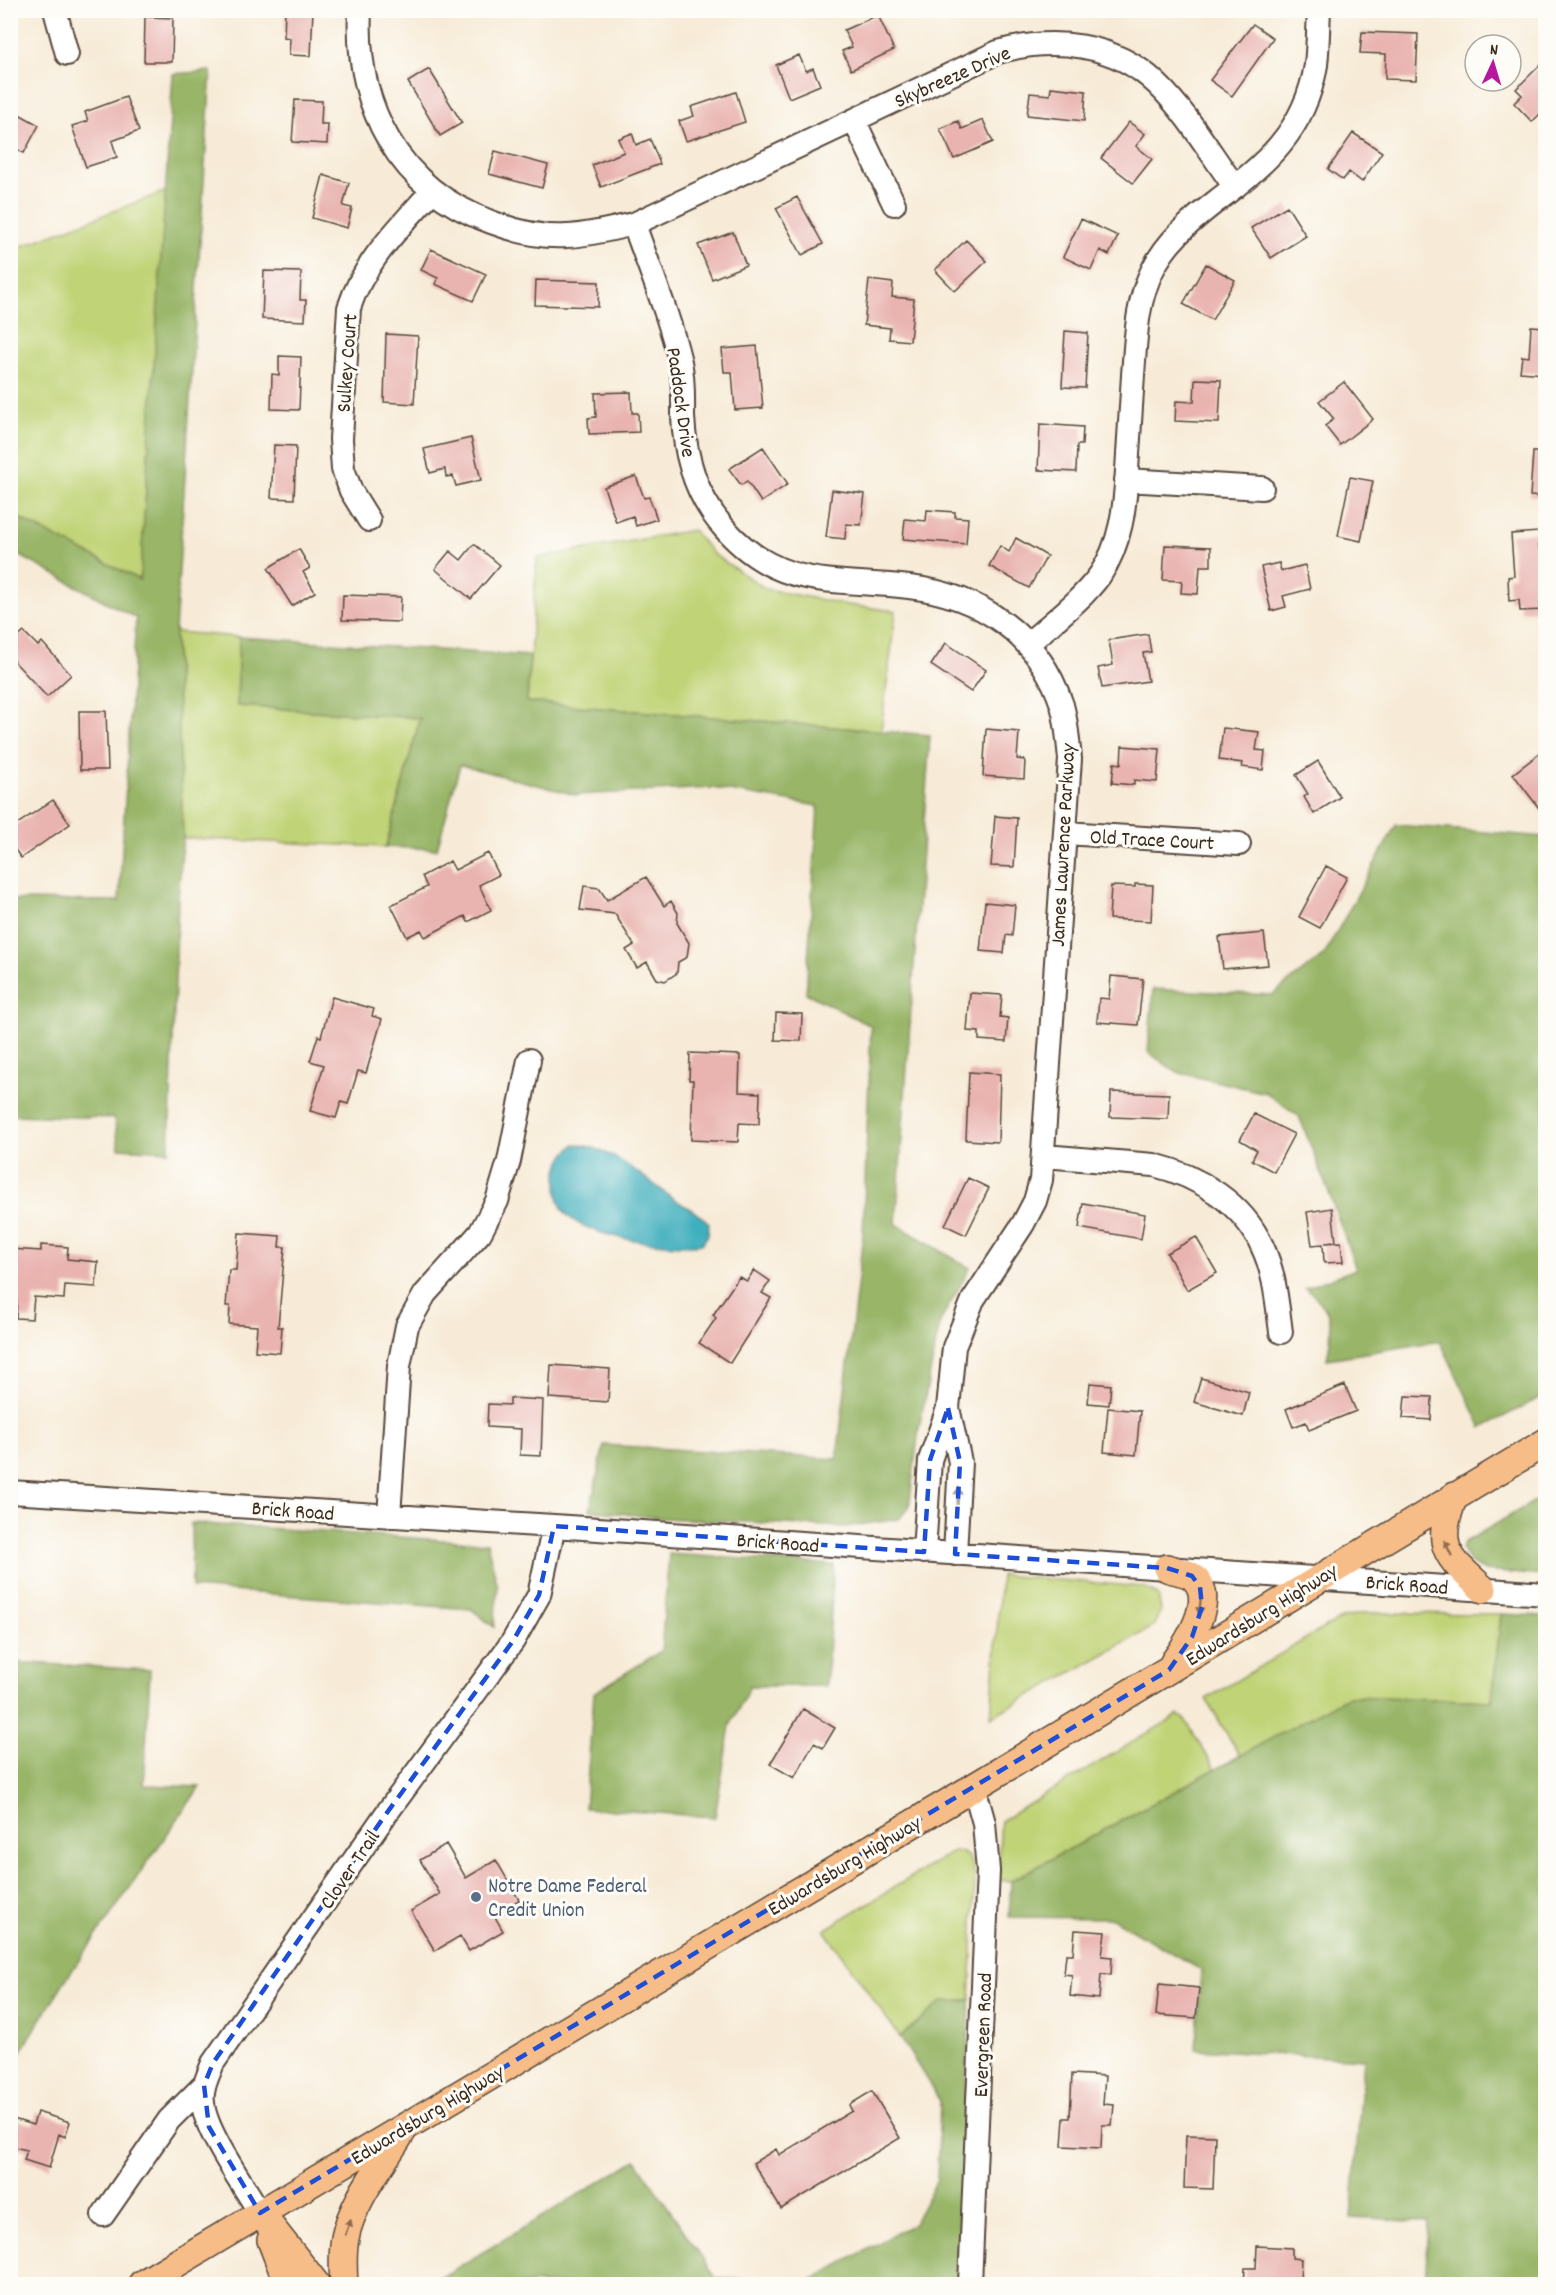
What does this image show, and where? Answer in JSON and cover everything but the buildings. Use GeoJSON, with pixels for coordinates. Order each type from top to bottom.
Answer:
{"type":"FeatureCollection","features":[{"type":"Feature","properties":{"kind":"main road","name":"Edwardsburg Highway"},"geometry":{"type":"LineString","coordinates":[[142,2284],[1169,1670],[1545,1442]]}},
{"type":"Feature","properties":{"kind":"main road"},"geometry":{"type":"LineString","coordinates":[[1454,1496],[1444,1521],[1445,1548],[1460,1569],[1483,1589]]}},
{"type":"Feature","properties":{"kind":"main road"},"geometry":{"type":"LineString","coordinates":[[1167,1568],[1192,1576],[1200,1587],[1202,1607],[1192,1637],[1169,1670]]}},
{"type":"Feature","properties":{"kind":"main road"},"geometry":{"type":"LineString","coordinates":[[344,2284],[342,2264],[345,2237],[354,2210],[406,2127]]}},
{"type":"Feature","properties":{"kind":"main road"},"geometry":{"type":"LineString","coordinates":[[260,2213],[288,2284]]}},
{"type":"Feature","properties":{"kind":"main road"},"geometry":{"type":"LineString","coordinates":[[260,2213],[316,2284]]}},
{"type":"Feature","properties":{"kind":"street"},"geometry":{"type":"LineString","coordinates":[[55,10],[67,54]]}},
{"type":"Feature","properties":{"kind":"street","name":"Skybreeze Drive"},"geometry":{"type":"LineString","coordinates":[[360,10],[358,39],[364,81],[381,127],[399,155],[432,191],[477,217],[508,229],[536,235],[575,236],[634,224],[998,52],[1037,44],[1063,44],[1090,48],[1115,56],[1138,69],[1172,100],[1235,187]]}},
{"type":"Feature","properties":{"kind":"street"},"geometry":{"type":"LineString","coordinates":[[1028,644],[1086,591],[1100,574],[1111,555],[1119,532],[1126,480],[1138,311],[1154,268],[1174,239],[1192,221],[1276,152],[1289,136],[1302,113],[1311,89],[1316,63],[1319,10]]}},
{"type":"Feature","properties":{"kind":"street"},"geometry":{"type":"LineString","coordinates":[[854,120],[894,204]]}},
{"type":"Feature","properties":{"kind":"street","name":"Sulkey Court"},"geometry":{"type":"LineString","coordinates":[[369,520],[351,491],[343,470],[341,439],[349,308],[366,270],[432,191]]}},
{"type":"Feature","properties":{"kind":"street","name":"Paddock Drive"},"geometry":{"type":"LineString","coordinates":[[634,224],[676,344],[681,368],[685,444],[690,465],[698,487],[724,528],[739,544],[757,558],[797,577],[910,587],[940,593],[969,603],[1013,628],[1028,644]]}},
{"type":"Feature","properties":{"kind":"street"},"geometry":{"type":"LineString","coordinates":[[1126,480],[1262,488]]}},
{"type":"Feature","properties":{"kind":"street","name":"James Lawrence Parkway"},"geometry":{"type":"LineString","coordinates":[[924,1552],[930,1460],[948,1408],[954,1347],[973,1300],[1023,1224],[1035,1201],[1044,1156],[1070,759],[1062,706],[1052,682],[1028,644]]}},
{"type":"Feature","properties":{"kind":"street","name":"Old Trace Court"},"geometry":{"type":"LineString","coordinates":[[1065,833],[1239,844]]}},
{"type":"Feature","properties":{"kind":"street"},"geometry":{"type":"LineString","coordinates":[[389,1516],[399,1366],[407,1326],[425,1294],[480,1233],[497,1201],[509,1161],[530,1060]]}},
{"type":"Feature","properties":{"kind":"street"},"geometry":{"type":"LineString","coordinates":[[1044,1156],[1154,1165],[1172,1169],[1197,1180],[1219,1195],[1239,1213],[1262,1246],[1275,1284],[1281,1332]]}},
{"type":"Feature","properties":{"kind":"street","name":"James Lawrence Parkway"},"geometry":{"type":"LineString","coordinates":[[948,1408],[960,1462],[955,1554]]}},
{"type":"Feature","properties":{"kind":"street","name":"Brick Road"},"geometry":{"type":"LineString","coordinates":[[10,1492],[554,1526],[1545,1594]]}},
{"type":"Feature","properties":{"kind":"street","name":"Clover Trail"},"geometry":{"type":"LineString","coordinates":[[260,2213],[209,2127],[203,2103],[204,2085],[213,2064],[386,1814],[513,1641],[539,1595],[554,1526]]}},
{"type":"Feature","properties":{"kind":"street","name":"Evergreen Road"},"geometry":{"type":"LineString","coordinates":[[970,2284],[988,1871],[984,1822],[974,1787]]}},
{"type":"Feature","properties":{"kind":"street"},"geometry":{"type":"LineString","coordinates":[[103,2215],[169,2120],[204,2085]]}},
{"type":"Feature","properties":{"kind":"highlighted area"},"geometry":{"type":"Polygon","coordinates":[[[948,1408],[960,1462],[955,1554],[1167,1568],[1192,1576],[1200,1587],[1202,1607],[1192,1637],[1169,1670],[260,2213],[209,2127],[204,2085],[213,2063],[386,1814],[513,1641],[539,1595],[554,1526],[924,1552],[930,1460],[948,1408]]]}},
{"type":"Feature","properties":{"kind":"green space"},"geometry":{"type":"Polygon","coordinates":[[[211,71],[175,632],[183,838],[178,899],[169,1151],[119,1148],[114,1118],[11,1115],[11,900],[119,901],[136,618],[11,551],[10,514],[140,580],[173,74],[211,71]]]}},
{"type":"Feature","properties":{"kind":"green space"},"geometry":{"type":"Polygon","coordinates":[[[166,191],[140,581],[11,514],[10,292],[14,249],[166,191]]]}},
{"type":"Feature","properties":{"kind":"green space"},"geometry":{"type":"Polygon","coordinates":[[[693,530],[713,554],[766,589],[847,605],[896,611],[881,731],[527,702],[537,558],[693,530]]]}},
{"type":"Feature","properties":{"kind":"green space"},"geometry":{"type":"Polygon","coordinates":[[[175,632],[239,637],[237,706],[420,718],[386,847],[183,838],[175,632]]]}},
{"type":"Feature","properties":{"kind":"green space"},"geometry":{"type":"Polygon","coordinates":[[[239,637],[530,656],[527,702],[930,735],[896,1224],[970,1268],[940,1322],[919,1428],[909,1508],[898,1519],[845,1527],[662,1518],[590,1510],[604,1445],[837,1459],[863,1235],[871,1026],[806,993],[818,806],[712,788],[576,795],[460,765],[437,849],[386,847],[420,718],[237,706],[239,637]]]}},
{"type":"Feature","properties":{"kind":"green space"},"geometry":{"type":"Polygon","coordinates":[[[1396,825],[1545,837],[1545,1395],[1482,1428],[1440,1341],[1327,1359],[1331,1337],[1330,1319],[1322,1304],[1305,1288],[1356,1269],[1299,1116],[1266,1093],[1176,1072],[1148,1052],[1153,989],[1272,995],[1324,955],[1396,825]]]}},
{"type":"Feature","properties":{"kind":"green space"},"geometry":{"type":"Polygon","coordinates":[[[1545,1495],[1545,1576],[1485,1571],[1470,1563],[1462,1549],[1465,1542],[1545,1495]]]}},
{"type":"Feature","properties":{"kind":"green space"},"geometry":{"type":"Polygon","coordinates":[[[191,1523],[487,1543],[498,1587],[494,1627],[471,1609],[192,1588],[191,1523]]]}},
{"type":"Feature","properties":{"kind":"green space"},"geometry":{"type":"Polygon","coordinates":[[[669,1554],[834,1565],[826,1686],[750,1686],[730,1726],[715,1817],[585,1808],[594,1693],[661,1651],[669,1554]]]}},
{"type":"Feature","properties":{"kind":"green space"},"geometry":{"type":"Polygon","coordinates":[[[1001,1575],[1143,1587],[1158,1595],[1161,1610],[1153,1627],[991,1717],[1001,1575]]]}},
{"type":"Feature","properties":{"kind":"green space"},"geometry":{"type":"Polygon","coordinates":[[[1363,1613],[1501,1614],[1492,1701],[1349,1696],[1240,1756],[1206,1699],[1322,1629],[1343,1618],[1363,1613]]]}},
{"type":"Feature","properties":{"kind":"green space"},"geometry":{"type":"Polygon","coordinates":[[[1501,1614],[1545,1616],[1545,2284],[1425,2284],[1429,2222],[1351,2218],[1364,2059],[1196,2049],[1201,1970],[1112,1918],[1009,1917],[1011,1881],[1349,1696],[1492,1701],[1501,1614]]]}},
{"type":"Feature","properties":{"kind":"green space"},"geometry":{"type":"Polygon","coordinates":[[[11,1662],[150,1670],[144,1785],[200,1787],[64,1982],[11,2068],[11,1662]]]}},
{"type":"Feature","properties":{"kind":"green space"},"geometry":{"type":"Polygon","coordinates":[[[1178,1715],[1185,1719],[1215,1769],[1011,1881],[997,1880],[1001,1821],[1178,1715]]]}},
{"type":"Feature","properties":{"kind":"green space"},"geometry":{"type":"Polygon","coordinates":[[[954,1851],[967,1856],[975,1877],[970,2000],[943,2001],[900,2037],[824,1930],[954,1851]]]}},
{"type":"Feature","properties":{"kind":"green space"},"geometry":{"type":"Polygon","coordinates":[[[970,2000],[956,2284],[805,2284],[913,2224],[937,2180],[940,2101],[900,2037],[943,2001],[970,2000]]]}},
{"type":"Feature","properties":{"kind":"green space"},"geometry":{"type":"Polygon","coordinates":[[[636,2160],[716,2278],[805,2284],[430,2284],[636,2160]]]}},
{"type":"Feature","properties":{"kind":"water"},"geometry":{"type":"Polygon","coordinates":[[[575,1144],[588,1146],[614,1157],[700,1215],[709,1223],[708,1235],[702,1244],[671,1245],[631,1240],[611,1236],[577,1223],[566,1214],[562,1207],[557,1184],[559,1167],[567,1152],[575,1144]]]}},
{"type":"Feature","properties":{"kind":"place","name":"Notre Dame Federal Credit Union"},"geometry":{"type":"Point","coordinates":[476,1897]}}]}
